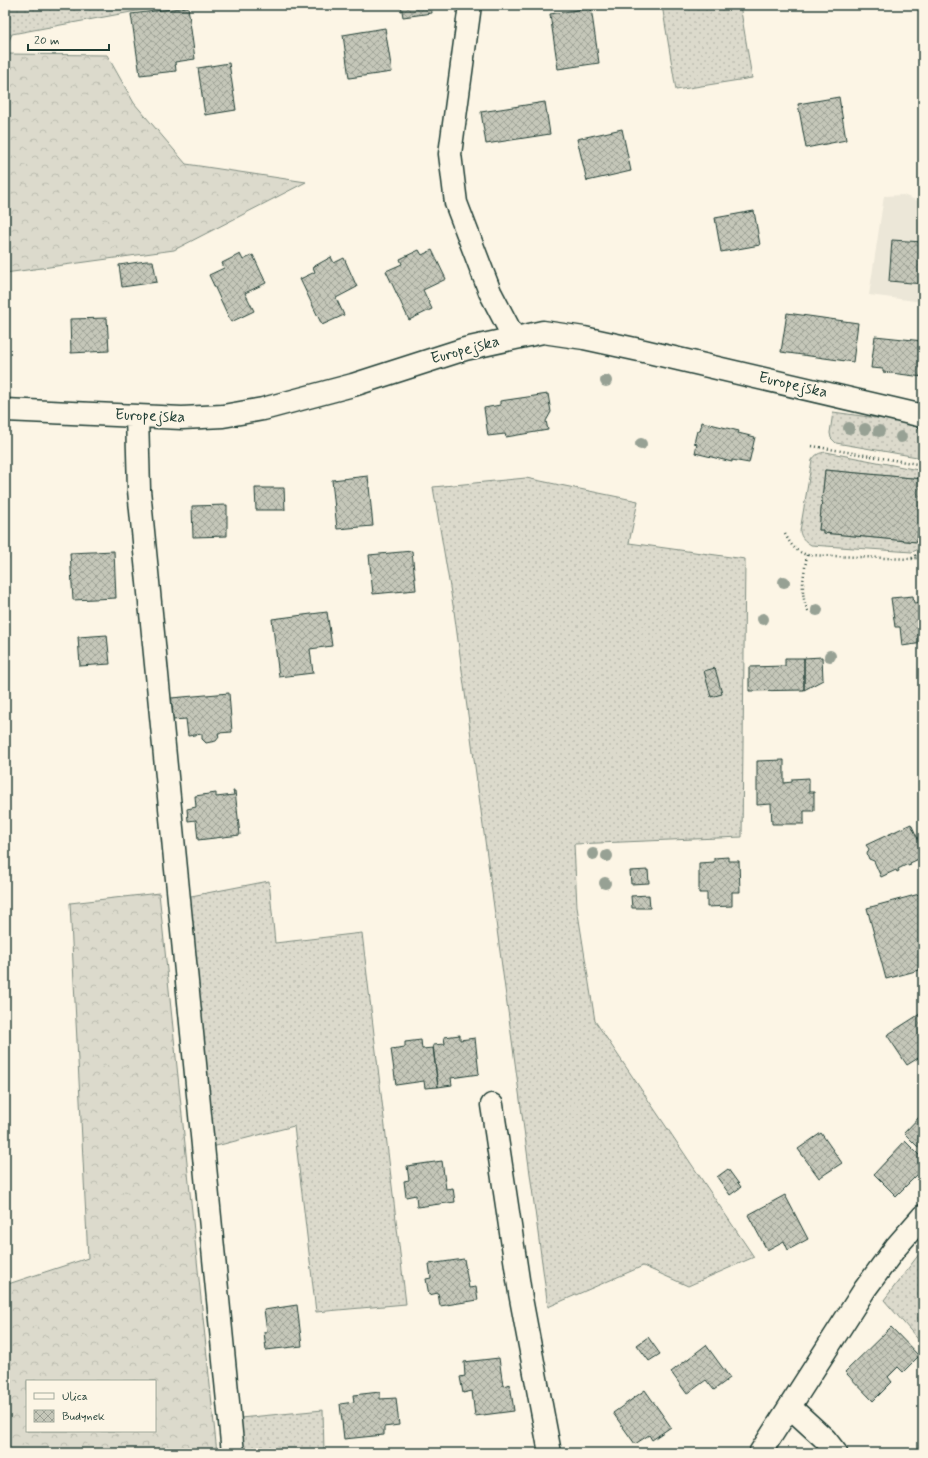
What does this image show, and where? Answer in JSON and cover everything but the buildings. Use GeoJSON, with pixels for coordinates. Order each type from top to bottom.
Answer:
{"type":"FeatureCollection","features":[{"type":"Feature","properties":{"kind":"street"},"geometry":{"type":"LineString","coordinates":[[470,5],[450,154],[456,203],[490,292],[514,338]]}},
{"type":"Feature","properties":{"kind":"street","name":"Europejska"},"geometry":{"type":"LineString","coordinates":[[5,410],[182,418],[223,416],[262,409],[353,385],[465,349],[543,332],[584,338],[923,416]]}},
{"type":"Feature","properties":{"kind":"street"},"geometry":{"type":"LineString","coordinates":[[137,416],[140,498],[233,1453]]}},
{"type":"Feature","properties":{"kind":"street"},"geometry":{"type":"LineString","coordinates":[[492,1105],[520,1293],[550,1453]]}},
{"type":"Feature","properties":{"kind":"street"},"geometry":{"type":"LineString","coordinates":[[760,1453],[865,1288],[896,1247],[923,1216]]}},
{"type":"Feature","properties":{"kind":"street"},"geometry":{"type":"LineString","coordinates":[[790,1407],[825,1439],[836,1453]]}},
{"type":"Feature","properties":{"kind":"path"},"geometry":{"type":"LineString","coordinates":[[812,446],[923,465]]}},
{"type":"Feature","properties":{"kind":"path"},"geometry":{"type":"LineString","coordinates":[[785,534],[790,545],[798,552],[807,555],[911,559],[923,557]]}},
{"type":"Feature","properties":{"kind":"path"},"geometry":{"type":"LineString","coordinates":[[911,559],[923,550]]}},
{"type":"Feature","properties":{"kind":"path"},"geometry":{"type":"LineString","coordinates":[[807,555],[802,590],[804,602],[808,611]]}},
{"type":"Feature","properties":{"kind":"shaded area"},"geometry":{"type":"Polygon","coordinates":[[[903,195],[923,203],[923,302],[869,295],[884,196],[903,195]]]}},
{"type":"Feature","properties":{"kind":"green space"},"geometry":{"type":"Polygon","coordinates":[[[5,5],[169,5],[12,34],[5,49],[5,5]]]}},
{"type":"Feature","properties":{"kind":"green space"},"geometry":{"type":"Polygon","coordinates":[[[662,5],[740,5],[752,78],[676,90],[662,5]]]}},
{"type":"Feature","properties":{"kind":"green space"},"geometry":{"type":"Polygon","coordinates":[[[5,54],[107,55],[134,103],[186,164],[306,182],[174,250],[5,273],[5,54]]]}},
{"type":"Feature","properties":{"kind":"green space"},"geometry":{"type":"Polygon","coordinates":[[[833,412],[898,421],[923,427],[923,458],[836,443],[831,438],[830,433],[833,412]]]}},
{"type":"Feature","properties":{"kind":"green space"},"geometry":{"type":"Polygon","coordinates":[[[826,452],[923,471],[923,479],[825,470],[819,530],[823,530],[823,533],[917,542],[919,525],[923,525],[923,546],[912,552],[811,545],[805,541],[801,536],[800,531],[812,460],[818,454],[826,452]]]}},
{"type":"Feature","properties":{"kind":"green space"},"geometry":{"type":"Polygon","coordinates":[[[526,478],[638,501],[629,543],[745,559],[742,837],[574,844],[577,907],[595,1021],[754,1257],[688,1286],[643,1266],[548,1307],[454,611],[433,487],[526,478]]]}},
{"type":"Feature","properties":{"kind":"green space"},"geometry":{"type":"Polygon","coordinates":[[[269,881],[275,943],[362,933],[406,1304],[316,1312],[294,1126],[212,1147],[186,897],[269,881]]]}},
{"type":"Feature","properties":{"kind":"green space"},"geometry":{"type":"Polygon","coordinates":[[[159,893],[217,1453],[5,1453],[5,1285],[88,1258],[70,903],[159,893]]]}},
{"type":"Feature","properties":{"kind":"green space"},"geometry":{"type":"Polygon","coordinates":[[[923,1249],[923,1345],[884,1300],[923,1249]]]}},
{"type":"Feature","properties":{"kind":"green space"},"geometry":{"type":"Polygon","coordinates":[[[323,1410],[324,1453],[244,1453],[240,1418],[323,1410]]]}}]}
